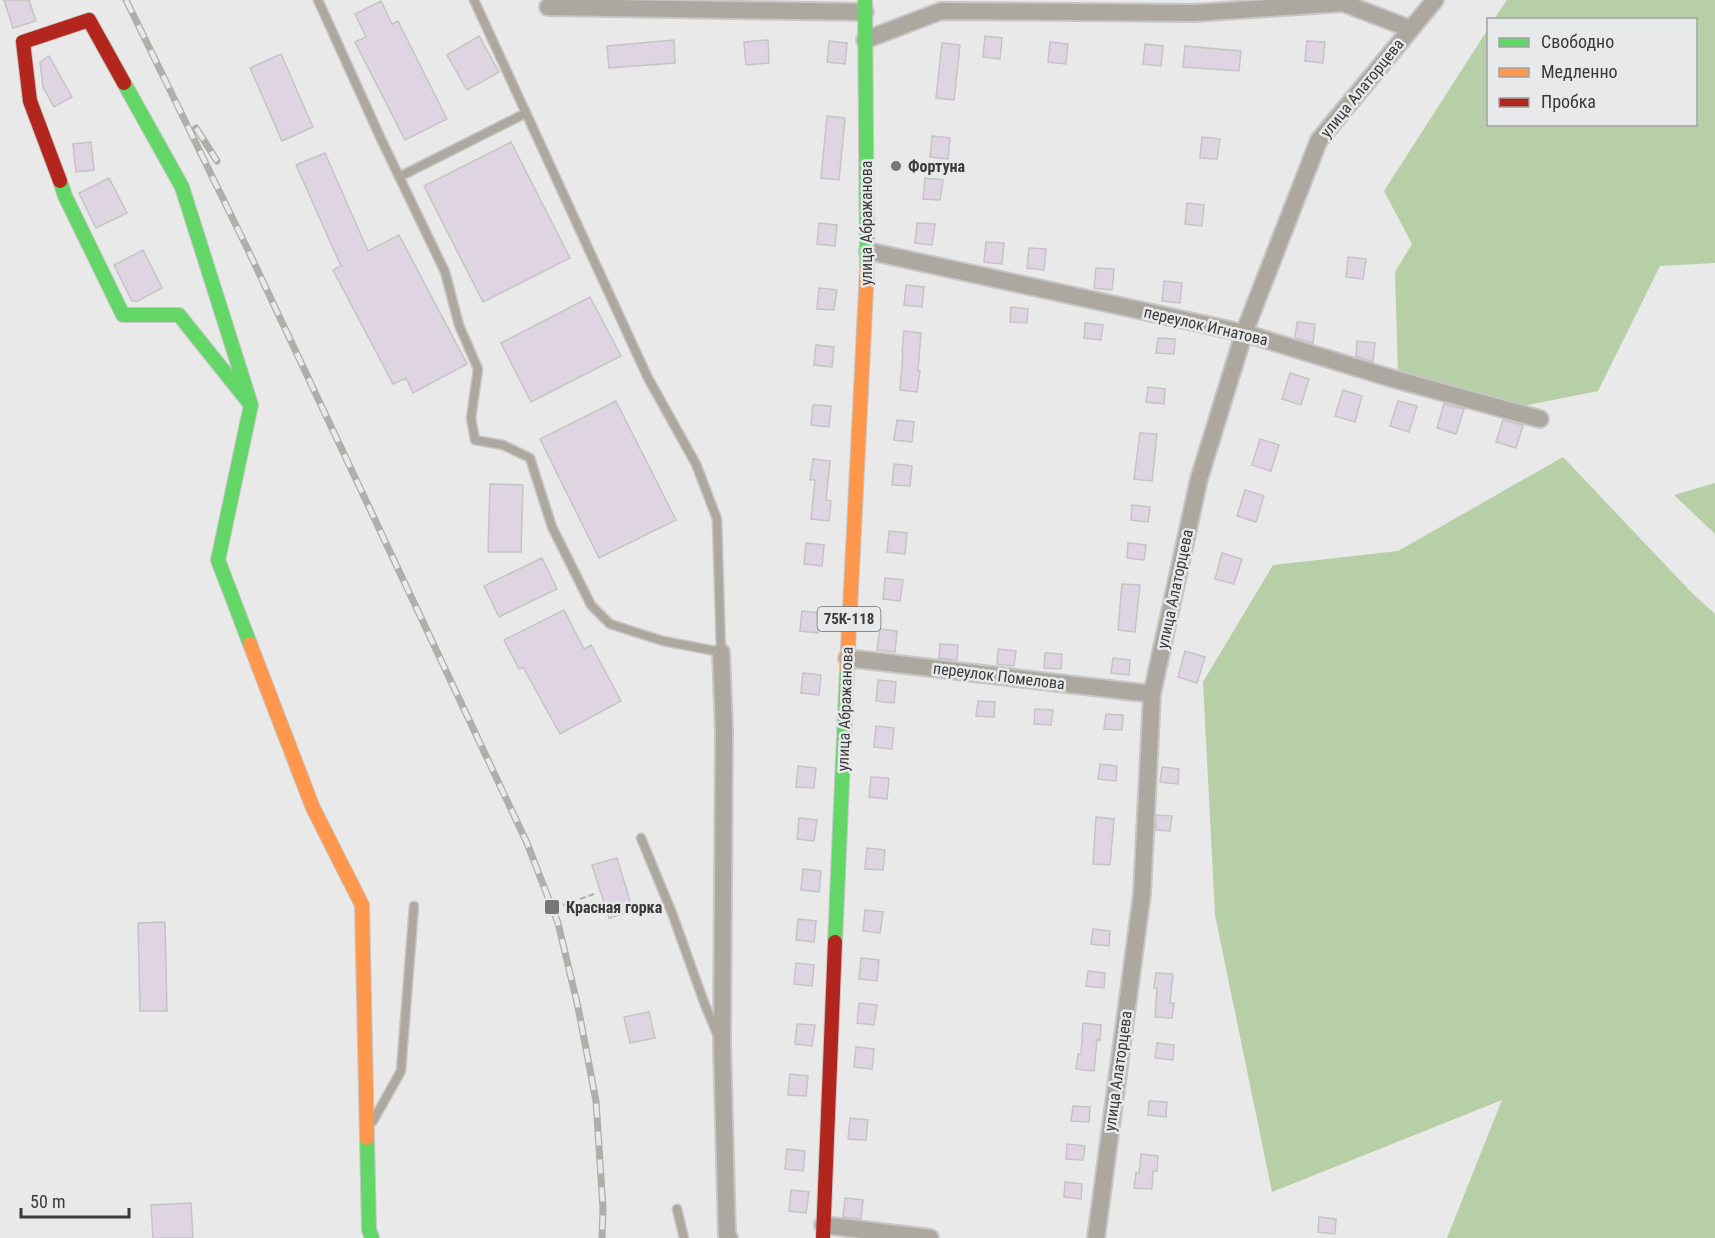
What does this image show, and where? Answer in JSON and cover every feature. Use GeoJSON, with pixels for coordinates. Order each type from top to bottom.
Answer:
{"type":"FeatureCollection","features":[{"type":"Feature","properties":{"kind":"street","name":"улица Алаторцева"},"geometry":{"type":"LineString","coordinates":[[1096,1238],[1142,894],[1152,694],[1198,479],[1244,333],[1319,140],[1435,0]]}},
{"type":"Feature","properties":{"kind":"street"},"geometry":{"type":"LineString","coordinates":[[865,40],[941,11],[1194,13],[1344,3],[1411,29]]}},
{"type":"Feature","properties":{"kind":"street"},"geometry":{"type":"LineString","coordinates":[[548,7],[865,6]]}},
{"type":"Feature","properties":{"kind":"street","name":"улица Абражанова"},"geometry":{"type":"LineString","coordinates":[[823,1231],[847,658],[868,251],[865,6]]}},
{"type":"Feature","properties":{"kind":"street"},"geometry":{"type":"LineString","coordinates":[[251,405],[179,315],[123,315],[57,175],[30,101],[23,42],[89,20],[182,187],[251,405],[218,560],[313,808],[362,905],[369,1230],[372,1238]]}},
{"type":"Feature","properties":{"kind":"street","name":"переулок Игнатова"},"geometry":{"type":"LineString","coordinates":[[868,251],[1244,333],[1387,377],[1540,418]]}},
{"type":"Feature","properties":{"kind":"street"},"geometry":{"type":"LineString","coordinates":[[721,651],[724,731],[722,1045],[727,1235],[729,1238]]}},
{"type":"Feature","properties":{"kind":"street","name":"переулок Помелова"},"geometry":{"type":"LineString","coordinates":[[847,658],[1152,694]]}},
{"type":"Feature","properties":{"kind":"street"},"geometry":{"type":"LineString","coordinates":[[823,1231],[930,1238]]}},
{"type":"Feature","properties":{"kind":"lane"},"geometry":{"type":"LineString","coordinates":[[318,0],[445,272],[459,325],[478,369],[471,418],[475,440],[503,446],[530,458],[552,527],[591,605],[610,624],[663,641],[721,651],[717,519],[696,464],[648,378],[474,0]]}},
{"type":"Feature","properties":{"kind":"lane"},"geometry":{"type":"LineString","coordinates":[[399,177],[526,113]]}},
{"type":"Feature","properties":{"kind":"lane"},"geometry":{"type":"LineString","coordinates":[[641,838],[722,1045]]}},
{"type":"Feature","properties":{"kind":"lane"},"geometry":{"type":"LineString","coordinates":[[367,1132],[401,1071],[414,906]]}},
{"type":"Feature","properties":{"kind":"lane"},"geometry":{"type":"LineString","coordinates":[[677,1209],[684,1238]]}},
{"type":"Feature","properties":{"kind":"path"},"geometry":{"type":"LineString","coordinates":[[563,905],[594,894]]}},
{"type":"Feature","properties":{"kind":"green space"},"geometry":{"type":"Polygon","coordinates":[[[1507,0],[1715,0],[1715,263],[1660,266],[1598,391],[1498,411],[1398,374],[1395,272],[1412,244],[1384,191],[1487,31],[1487,126],[1697,126],[1697,18],[1495,18],[1507,0]]]}},
{"type":"Feature","properties":{"kind":"green space"},"geometry":{"type":"Polygon","coordinates":[[[1563,457],[1692,593],[1715,614],[1715,1238],[1447,1238],[1502,1100],[1272,1192],[1215,915],[1203,682],[1273,565],[1398,551],[1563,457]]]}},
{"type":"Feature","properties":{"kind":"green space"},"geometry":{"type":"Polygon","coordinates":[[[1715,483],[1715,534],[1674,495],[1715,483]]]}},
{"type":"Feature","properties":{"kind":"building"},"geometry":{"type":"Polygon","coordinates":[[[4,0],[29,0],[36,21],[13,28],[4,0]]]}},
{"type":"Feature","properties":{"kind":"building"},"geometry":{"type":"Polygon","coordinates":[[[381,1],[392,24],[398,21],[447,119],[405,140],[355,42],[366,37],[355,14],[381,1]]]}},
{"type":"Feature","properties":{"kind":"building"},"geometry":{"type":"Polygon","coordinates":[[[479,36],[499,72],[467,90],[447,55],[479,36]]]}},
{"type":"Feature","properties":{"kind":"building"},"geometry":{"type":"Polygon","coordinates":[[[985,36],[1002,38],[1000,59],[983,57],[985,36]]]}},
{"type":"Feature","properties":{"kind":"building"},"geometry":{"type":"Polygon","coordinates":[[[674,40],[675,63],[609,68],[607,46],[674,40]]]}},
{"type":"Feature","properties":{"kind":"building"},"geometry":{"type":"Polygon","coordinates":[[[768,40],[769,63],[746,65],[744,42],[768,40]]]}},
{"type":"Feature","properties":{"kind":"building"},"geometry":{"type":"Polygon","coordinates":[[[829,41],[847,43],[845,64],[827,62],[829,41]]]}},
{"type":"Feature","properties":{"kind":"building"},"geometry":{"type":"Polygon","coordinates":[[[1307,41],[1325,42],[1323,63],[1305,61],[1307,41]]]}},
{"type":"Feature","properties":{"kind":"building"},"geometry":{"type":"Polygon","coordinates":[[[1050,42],[1068,44],[1066,64],[1048,62],[1050,42]]]}},
{"type":"Feature","properties":{"kind":"building"},"geometry":{"type":"Polygon","coordinates":[[[942,43],[960,45],[954,100],[936,98],[942,43]]]}},
{"type":"Feature","properties":{"kind":"building"},"geometry":{"type":"Polygon","coordinates":[[[1145,44],[1163,46],[1161,66],[1143,64],[1145,44]]]}},
{"type":"Feature","properties":{"kind":"building"},"geometry":{"type":"Polygon","coordinates":[[[1185,46],[1241,51],[1239,71],[1183,67],[1185,46]]]}},
{"type":"Feature","properties":{"kind":"building"},"geometry":{"type":"Polygon","coordinates":[[[281,54],[313,127],[282,141],[250,68],[281,54]]]}},
{"type":"Feature","properties":{"kind":"building"},"geometry":{"type":"Polygon","coordinates":[[[49,56],[72,97],[54,107],[43,87],[40,62],[49,56]]]}},
{"type":"Feature","properties":{"kind":"building"},"geometry":{"type":"Polygon","coordinates":[[[827,116],[845,118],[839,180],[821,178],[827,116]]]}},
{"type":"Feature","properties":{"kind":"building"},"geometry":{"type":"Polygon","coordinates":[[[932,136],[950,138],[948,159],[930,157],[932,136]]]}},
{"type":"Feature","properties":{"kind":"building"},"geometry":{"type":"Polygon","coordinates":[[[1202,137],[1220,139],[1217,159],[1200,158],[1202,137]]]}},
{"type":"Feature","properties":{"kind":"building"},"geometry":{"type":"Polygon","coordinates":[[[91,142],[94,170],[76,172],[73,144],[91,142]]]}},
{"type":"Feature","properties":{"kind":"building"},"geometry":{"type":"Polygon","coordinates":[[[511,142],[570,258],[483,302],[424,186],[511,142]]]}},
{"type":"Feature","properties":{"kind":"building"},"geometry":{"type":"Polygon","coordinates":[[[325,153],[368,251],[399,235],[467,364],[413,393],[406,378],[393,384],[333,270],[341,266],[296,165],[325,153]]]}},
{"type":"Feature","properties":{"kind":"building"},"geometry":{"type":"Polygon","coordinates":[[[109,178],[127,213],[96,228],[79,193],[109,178]]]}},
{"type":"Feature","properties":{"kind":"building"},"geometry":{"type":"Polygon","coordinates":[[[925,178],[943,180],[940,200],[923,199],[925,178]]]}},
{"type":"Feature","properties":{"kind":"building"},"geometry":{"type":"Polygon","coordinates":[[[1187,203],[1204,205],[1202,226],[1185,224],[1187,203]]]}},
{"type":"Feature","properties":{"kind":"building"},"geometry":{"type":"Polygon","coordinates":[[[819,223],[837,225],[835,246],[817,244],[819,223]]]}},
{"type":"Feature","properties":{"kind":"building"},"geometry":{"type":"Polygon","coordinates":[[[917,223],[935,224],[932,245],[915,243],[917,223]]]}},
{"type":"Feature","properties":{"kind":"building"},"geometry":{"type":"Polygon","coordinates":[[[986,242],[1004,243],[1002,264],[984,262],[986,242]]]}},
{"type":"Feature","properties":{"kind":"building"},"geometry":{"type":"Polygon","coordinates":[[[1029,248],[1046,249],[1044,270],[1027,268],[1029,248]]]}},
{"type":"Feature","properties":{"kind":"building"},"geometry":{"type":"Polygon","coordinates":[[[143,250],[162,288],[138,301],[132,301],[114,265],[143,250]]]}},
{"type":"Feature","properties":{"kind":"building"},"geometry":{"type":"Polygon","coordinates":[[[1348,257],[1366,259],[1363,279],[1346,277],[1348,257]]]}},
{"type":"Feature","properties":{"kind":"building"},"geometry":{"type":"Polygon","coordinates":[[[1096,268],[1114,269],[1112,290],[1094,288],[1096,268]]]}},
{"type":"Feature","properties":{"kind":"building"},"geometry":{"type":"Polygon","coordinates":[[[1164,281],[1182,283],[1180,303],[1162,301],[1164,281]]]}},
{"type":"Feature","properties":{"kind":"building"},"geometry":{"type":"Polygon","coordinates":[[[906,285],[924,287],[922,307],[904,305],[906,285]]]}},
{"type":"Feature","properties":{"kind":"building"},"geometry":{"type":"Polygon","coordinates":[[[819,288],[837,290],[834,310],[817,309],[819,288]]]}},
{"type":"Feature","properties":{"kind":"building"},"geometry":{"type":"Polygon","coordinates":[[[590,297],[621,356],[531,402],[501,343],[590,297]]]}},
{"type":"Feature","properties":{"kind":"building"},"geometry":{"type":"Polygon","coordinates":[[[1011,307],[1028,309],[1027,323],[1010,322],[1011,307]]]}},
{"type":"Feature","properties":{"kind":"building"},"geometry":{"type":"Polygon","coordinates":[[[1297,322],[1315,324],[1313,343],[1295,338],[1297,322]]]}},
{"type":"Feature","properties":{"kind":"building"},"geometry":{"type":"Polygon","coordinates":[[[1085,323],[1103,325],[1101,340],[1084,338],[1085,323]]]}},
{"type":"Feature","properties":{"kind":"building"},"geometry":{"type":"Polygon","coordinates":[[[904,331],[921,333],[917,392],[900,390],[904,331]]]}},
{"type":"Feature","properties":{"kind":"building"},"geometry":{"type":"Polygon","coordinates":[[[1158,338],[1175,339],[1174,354],[1156,353],[1158,338]]]}},
{"type":"Feature","properties":{"kind":"building"},"geometry":{"type":"Polygon","coordinates":[[[1357,341],[1375,343],[1373,362],[1356,356],[1357,341]]]}},
{"type":"Feature","properties":{"kind":"building"},"geometry":{"type":"Polygon","coordinates":[[[816,345],[834,347],[832,367],[814,365],[816,345]]]}},
{"type":"Feature","properties":{"kind":"building"},"geometry":{"type":"Polygon","coordinates":[[[1290,373],[1309,379],[1301,405],[1282,399],[1290,373]]]}},
{"type":"Feature","properties":{"kind":"building"},"geometry":{"type":"Polygon","coordinates":[[[1148,387],[1165,389],[1164,404],[1146,402],[1148,387]]]}},
{"type":"Feature","properties":{"kind":"building"},"geometry":{"type":"Polygon","coordinates":[[[1343,390],[1362,396],[1355,422],[1335,416],[1343,390]]]}},
{"type":"Feature","properties":{"kind":"building"},"geometry":{"type":"Polygon","coordinates":[[[616,401],[676,520],[599,558],[540,439],[616,401]]]}},
{"type":"Feature","properties":{"kind":"building"},"geometry":{"type":"Polygon","coordinates":[[[1398,401],[1417,406],[1409,432],[1390,426],[1398,401]]]}},
{"type":"Feature","properties":{"kind":"building"},"geometry":{"type":"Polygon","coordinates":[[[1444,404],[1464,409],[1456,434],[1437,428],[1444,404]]]}},
{"type":"Feature","properties":{"kind":"building"},"geometry":{"type":"Polygon","coordinates":[[[813,405],[831,406],[829,427],[811,425],[813,405]]]}},
{"type":"Feature","properties":{"kind":"building"},"geometry":{"type":"Polygon","coordinates":[[[897,420],[914,422],[912,442],[894,440],[897,420]]]}},
{"type":"Feature","properties":{"kind":"building"},"geometry":{"type":"Polygon","coordinates":[[[1503,420],[1523,425],[1516,448],[1496,442],[1503,420]]]}},
{"type":"Feature","properties":{"kind":"building"},"geometry":{"type":"Polygon","coordinates":[[[1140,433],[1157,434],[1152,481],[1134,479],[1140,433]]]}},
{"type":"Feature","properties":{"kind":"building"},"geometry":{"type":"Polygon","coordinates":[[[1260,439],[1279,445],[1271,471],[1252,465],[1260,439]]]}},
{"type":"Feature","properties":{"kind":"building"},"geometry":{"type":"Polygon","coordinates":[[[813,459],[830,461],[826,500],[831,501],[829,521],[811,519],[815,480],[810,480],[813,459]]]}},
{"type":"Feature","properties":{"kind":"building"},"geometry":{"type":"Polygon","coordinates":[[[894,464],[912,466],[910,486],[892,485],[894,464]]]}},
{"type":"Feature","properties":{"kind":"building"},"geometry":{"type":"Polygon","coordinates":[[[490,484],[523,485],[521,552],[488,552],[490,484]]]}},
{"type":"Feature","properties":{"kind":"building"},"geometry":{"type":"Polygon","coordinates":[[[1245,490],[1264,496],[1256,522],[1237,516],[1245,490]]]}},
{"type":"Feature","properties":{"kind":"building"},"geometry":{"type":"Polygon","coordinates":[[[1132,505],[1150,507],[1148,522],[1131,520],[1132,505]]]}},
{"type":"Feature","properties":{"kind":"building"},"geometry":{"type":"Polygon","coordinates":[[[889,531],[907,533],[905,554],[887,552],[889,531]]]}},
{"type":"Feature","properties":{"kind":"building"},"geometry":{"type":"Polygon","coordinates":[[[806,543],[824,545],[822,566],[804,564],[806,543]]]}},
{"type":"Feature","properties":{"kind":"building"},"geometry":{"type":"Polygon","coordinates":[[[1128,543],[1146,545],[1144,560],[1127,558],[1128,543]]]}},
{"type":"Feature","properties":{"kind":"building"},"geometry":{"type":"Polygon","coordinates":[[[1222,553],[1242,559],[1234,584],[1215,579],[1222,553]]]}},
{"type":"Feature","properties":{"kind":"building"},"geometry":{"type":"Polygon","coordinates":[[[542,558],[557,589],[499,617],[484,586],[542,558]]]}},
{"type":"Feature","properties":{"kind":"building"},"geometry":{"type":"Polygon","coordinates":[[[885,578],[903,580],[900,601],[883,599],[885,578]]]}},
{"type":"Feature","properties":{"kind":"building"},"geometry":{"type":"Polygon","coordinates":[[[1122,584],[1140,585],[1135,632],[1118,630],[1122,584]]]}},
{"type":"Feature","properties":{"kind":"building"},"geometry":{"type":"Polygon","coordinates":[[[564,610],[584,649],[591,645],[621,701],[560,734],[523,667],[519,669],[504,640],[564,610]]]}},
{"type":"Feature","properties":{"kind":"building"},"geometry":{"type":"Polygon","coordinates":[[[802,611],[820,613],[818,633],[800,631],[802,611]]]}},
{"type":"Feature","properties":{"kind":"building"},"geometry":{"type":"Polygon","coordinates":[[[880,629],[897,631],[895,652],[877,650],[880,629]]]}},
{"type":"Feature","properties":{"kind":"building"},"geometry":{"type":"Polygon","coordinates":[[[940,644],[958,645],[957,660],[939,658],[940,644]]]}},
{"type":"Feature","properties":{"kind":"building"},"geometry":{"type":"Polygon","coordinates":[[[998,649],[1016,651],[1014,666],[997,664],[998,649]]]}},
{"type":"Feature","properties":{"kind":"building"},"geometry":{"type":"Polygon","coordinates":[[[1185,651],[1205,657],[1197,683],[1178,677],[1185,651]]]}},
{"type":"Feature","properties":{"kind":"building"},"geometry":{"type":"Polygon","coordinates":[[[1045,653],[1062,654],[1061,669],[1044,668],[1045,653]]]}},
{"type":"Feature","properties":{"kind":"building"},"geometry":{"type":"Polygon","coordinates":[[[1113,658],[1130,660],[1129,675],[1111,673],[1113,658]]]}},
{"type":"Feature","properties":{"kind":"building"},"geometry":{"type":"Polygon","coordinates":[[[803,673],[821,675],[819,695],[801,693],[803,673]]]}},
{"type":"Feature","properties":{"kind":"building"},"geometry":{"type":"Polygon","coordinates":[[[878,680],[896,682],[894,703],[876,701],[878,680]]]}},
{"type":"Feature","properties":{"kind":"building"},"geometry":{"type":"Polygon","coordinates":[[[978,701],[995,702],[994,717],[976,716],[978,701]]]}},
{"type":"Feature","properties":{"kind":"building"},"geometry":{"type":"Polygon","coordinates":[[[1035,709],[1053,710],[1051,725],[1034,724],[1035,709]]]}},
{"type":"Feature","properties":{"kind":"building"},"geometry":{"type":"Polygon","coordinates":[[[1106,714],[1123,715],[1122,730],[1104,729],[1106,714]]]}},
{"type":"Feature","properties":{"kind":"building"},"geometry":{"type":"Polygon","coordinates":[[[876,726],[894,728],[892,749],[874,747],[876,726]]]}},
{"type":"Feature","properties":{"kind":"building"},"geometry":{"type":"Polygon","coordinates":[[[1100,764],[1117,766],[1116,781],[1098,779],[1100,764]]]}},
{"type":"Feature","properties":{"kind":"building"},"geometry":{"type":"Polygon","coordinates":[[[798,766],[816,768],[814,788],[796,787],[798,766]]]}},
{"type":"Feature","properties":{"kind":"building"},"geometry":{"type":"Polygon","coordinates":[[[1162,767],[1179,769],[1178,784],[1160,782],[1162,767]]]}},
{"type":"Feature","properties":{"kind":"building"},"geometry":{"type":"Polygon","coordinates":[[[871,777],[889,778],[887,799],[869,797],[871,777]]]}},
{"type":"Feature","properties":{"kind":"building"},"geometry":{"type":"Polygon","coordinates":[[[1156,815],[1172,816],[1170,831],[1156,830],[1156,815]]]}},
{"type":"Feature","properties":{"kind":"building"},"geometry":{"type":"Polygon","coordinates":[[[1096,817],[1114,819],[1110,865],[1093,864],[1096,817]]]}},
{"type":"Feature","properties":{"kind":"building"},"geometry":{"type":"Polygon","coordinates":[[[799,818],[817,820],[814,841],[797,839],[799,818]]]}},
{"type":"Feature","properties":{"kind":"building"},"geometry":{"type":"Polygon","coordinates":[[[867,848],[885,850],[883,870],[865,869],[867,848]]]}},
{"type":"Feature","properties":{"kind":"building"},"geometry":{"type":"Polygon","coordinates":[[[617,858],[633,911],[609,918],[592,865],[617,858]]]}},
{"type":"Feature","properties":{"kind":"building"},"geometry":{"type":"Polygon","coordinates":[[[803,869],[821,871],[819,892],[801,890],[803,869]]]}},
{"type":"Feature","properties":{"kind":"building"},"geometry":{"type":"Polygon","coordinates":[[[865,910],[883,912],[880,933],[863,931],[865,910]]]}},
{"type":"Feature","properties":{"kind":"building"},"geometry":{"type":"Polygon","coordinates":[[[798,919],[816,921],[814,942],[796,940],[798,919]]]}},
{"type":"Feature","properties":{"kind":"building"},"geometry":{"type":"Polygon","coordinates":[[[165,922],[167,1011],[140,1011],[138,923],[165,922]]]}},
{"type":"Feature","properties":{"kind":"building"},"geometry":{"type":"Polygon","coordinates":[[[1093,929],[1110,931],[1109,946],[1091,944],[1093,929]]]}},
{"type":"Feature","properties":{"kind":"building"},"geometry":{"type":"Polygon","coordinates":[[[861,958],[879,960],[877,981],[859,979],[861,958]]]}},
{"type":"Feature","properties":{"kind":"building"},"geometry":{"type":"Polygon","coordinates":[[[796,963],[814,965],[812,986],[794,984],[796,963]]]}},
{"type":"Feature","properties":{"kind":"building"},"geometry":{"type":"Polygon","coordinates":[[[1088,971],[1105,973],[1104,988],[1086,986],[1088,971]]]}},
{"type":"Feature","properties":{"kind":"building"},"geometry":{"type":"Polygon","coordinates":[[[1156,973],[1173,974],[1170,1003],[1174,1003],[1172,1018],[1155,1017],[1156,973]]]}},
{"type":"Feature","properties":{"kind":"building"},"geometry":{"type":"Polygon","coordinates":[[[859,1003],[877,1005],[874,1025],[857,1023],[859,1003]]]}},
{"type":"Feature","properties":{"kind":"building"},"geometry":{"type":"Polygon","coordinates":[[[649,1012],[655,1038],[630,1043],[624,1017],[649,1012]]]}},
{"type":"Feature","properties":{"kind":"building"},"geometry":{"type":"Polygon","coordinates":[[[1083,1023],[1101,1025],[1100,1040],[1097,1039],[1094,1071],[1076,1069],[1078,1054],[1081,1054],[1083,1023]]]}},
{"type":"Feature","properties":{"kind":"building"},"geometry":{"type":"Polygon","coordinates":[[[797,1024],[815,1025],[812,1046],[795,1044],[797,1024]]]}},
{"type":"Feature","properties":{"kind":"building"},"geometry":{"type":"Polygon","coordinates":[[[1157,1043],[1174,1045],[1173,1060],[1155,1058],[1157,1043]]]}},
{"type":"Feature","properties":{"kind":"building"},"geometry":{"type":"Polygon","coordinates":[[[856,1047],[874,1049],[872,1069],[854,1067],[856,1047]]]}},
{"type":"Feature","properties":{"kind":"building"},"geometry":{"type":"Polygon","coordinates":[[[790,1074],[808,1076],[806,1096],[788,1095],[790,1074]]]}},
{"type":"Feature","properties":{"kind":"building"},"geometry":{"type":"Polygon","coordinates":[[[1149,1101],[1167,1102],[1166,1117],[1148,1115],[1149,1101]]]}},
{"type":"Feature","properties":{"kind":"building"},"geometry":{"type":"Polygon","coordinates":[[[1073,1106],[1090,1107],[1089,1122],[1071,1121],[1073,1106]]]}},
{"type":"Feature","properties":{"kind":"building"},"geometry":{"type":"Polygon","coordinates":[[[850,1118],[868,1120],[866,1140],[848,1139],[850,1118]]]}},
{"type":"Feature","properties":{"kind":"building"},"geometry":{"type":"Polygon","coordinates":[[[1067,1144],[1085,1146],[1083,1160],[1066,1159],[1067,1144]]]}},
{"type":"Feature","properties":{"kind":"building"},"geometry":{"type":"Polygon","coordinates":[[[787,1149],[805,1151],[803,1171],[785,1169],[787,1149]]]}},
{"type":"Feature","properties":{"kind":"building"},"geometry":{"type":"Polygon","coordinates":[[[1141,1154],[1158,1156],[1157,1171],[1153,1171],[1152,1189],[1134,1188],[1136,1173],[1139,1173],[1141,1154]]]}},
{"type":"Feature","properties":{"kind":"building"},"geometry":{"type":"Polygon","coordinates":[[[1065,1182],[1082,1184],[1081,1199],[1064,1197],[1065,1182]]]}},
{"type":"Feature","properties":{"kind":"building"},"geometry":{"type":"Polygon","coordinates":[[[791,1190],[809,1192],[806,1213],[789,1211],[791,1190]]]}},
{"type":"Feature","properties":{"kind":"building"},"geometry":{"type":"Polygon","coordinates":[[[845,1198],[863,1200],[861,1219],[843,1217],[845,1198]]]}},
{"type":"Feature","properties":{"kind":"building"},"geometry":{"type":"Polygon","coordinates":[[[191,1203],[193,1238],[153,1238],[151,1205],[191,1203]]]}},
{"type":"Feature","properties":{"kind":"building"},"geometry":{"type":"Polygon","coordinates":[[[1319,1217],[1336,1219],[1335,1234],[1318,1232],[1319,1217]]]}},
{"type":"Feature","properties":{"kind":"railway"},"geometry":{"type":"LineString","coordinates":[[126,0],[249,252],[527,843],[558,923],[578,1007],[596,1101],[603,1208],[602,1238]]}},
{"type":"Feature","properties":{"kind":"railway"},"geometry":{"type":"LineString","coordinates":[[196,128],[217,161]]}},
{"type":"Feature","properties":{"kind":"traffic: fast"},"geometry":{"type":"LineString","coordinates":[[865,0],[867,269]]}},
{"type":"Feature","properties":{"kind":"traffic: fast"},"geometry":{"type":"LineString","coordinates":[[124,83],[182,187],[251,405],[218,560],[250,644]]}},
{"type":"Feature","properties":{"kind":"traffic: fast"},"geometry":{"type":"LineString","coordinates":[[60,181],[65,196],[123,315],[179,315],[251,405]]}},
{"type":"Feature","properties":{"kind":"traffic: fast"},"geometry":{"type":"LineString","coordinates":[[835,942],[847,669]]}},
{"type":"Feature","properties":{"kind":"traffic: fast"},"geometry":{"type":"LineString","coordinates":[[367,1138],[369,1230],[372,1238]]}},
{"type":"Feature","properties":{"kind":"traffic: slow"},"geometry":{"type":"LineString","coordinates":[[847,669],[867,269]]}},
{"type":"Feature","properties":{"kind":"traffic: slow"},"geometry":{"type":"LineString","coordinates":[[250,644],[313,808],[362,905],[367,1138]]}},
{"type":"Feature","properties":{"kind":"traffic: jam"},"geometry":{"type":"LineString","coordinates":[[60,181],[30,101],[23,42],[89,20],[124,83]]}},
{"type":"Feature","properties":{"kind":"traffic: jam"},"geometry":{"type":"LineString","coordinates":[[823,1238],[835,942]]}},
{"type":"Feature","properties":{"kind":"place","name":"Фортуна"},"geometry":{"type":"Point","coordinates":[896,166]}},
{"type":"Feature","properties":{"kind":"place","name":"Красная горка"},"geometry":{"type":"Point","coordinates":[552,907]}}]}
